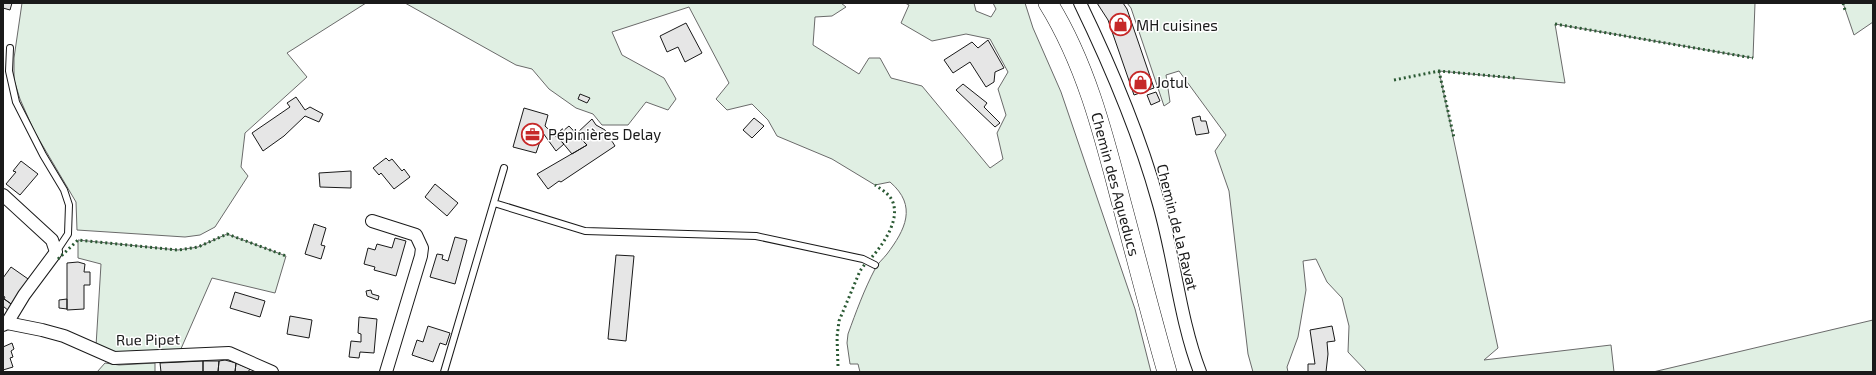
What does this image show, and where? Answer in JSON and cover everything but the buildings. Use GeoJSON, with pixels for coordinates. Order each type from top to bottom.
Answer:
{"type":"FeatureCollection","features":[{"type":"Feature","properties":{"kind":"main road","name":"Chemin des Aqueducs"},"geometry":{"type":"LineString","coordinates":[[1048,3],[1060,22],[1088,86],[1114,173],[1166,372]]}},
{"type":"Feature","properties":{"kind":"street","name":"Chemin de la Ravat"},"geometry":{"type":"LineString","coordinates":[[1080,3],[1110,68],[1136,131],[1159,202],[1184,324],[1200,372]]}},
{"type":"Feature","properties":{"kind":"street"},"geometry":{"type":"LineString","coordinates":[[3,195],[52,240],[56,252],[24,295],[5,324]]}},
{"type":"Feature","properties":{"kind":"street"},"geometry":{"type":"LineString","coordinates":[[372,221],[416,235],[422,248],[421,256],[386,372]]}},
{"type":"Feature","properties":{"kind":"street","name":"Rue Pipet"},"geometry":{"type":"LineString","coordinates":[[5,324],[64,336],[114,358],[229,353],[272,372]]}},
{"type":"Feature","properties":{"kind":"street"},"geometry":{"type":"LineString","coordinates":[[1157,337],[1159,372]]}},
{"type":"Feature","properties":{"kind":"lane"},"geometry":{"type":"LineString","coordinates":[[10,48],[9,70],[16,102],[43,155],[64,190],[68,205],[68,234],[56,252]]}},
{"type":"Feature","properties":{"kind":"lane"},"geometry":{"type":"LineString","coordinates":[[444,372],[504,168]]}},
{"type":"Feature","properties":{"kind":"lane"},"geometry":{"type":"LineString","coordinates":[[494,203],[585,231],[756,236],[850,256],[875,265]]}},
{"type":"Feature","properties":{"kind":"green space"},"geometry":{"type":"Polygon","coordinates":[[[22,3],[366,3],[287,53],[307,77],[245,133],[241,167],[248,176],[215,227],[200,235],[185,237],[77,230],[76,202],[34,131],[20,99],[14,80],[14,58],[22,3]]]}},
{"type":"Feature","properties":{"kind":"green space"},"geometry":{"type":"Polygon","coordinates":[[[405,3],[841,3],[846,7],[832,16],[815,17],[813,45],[859,74],[869,58],[880,58],[891,78],[922,86],[990,168],[1003,159],[997,133],[1006,115],[998,89],[1008,72],[990,39],[966,34],[932,41],[901,23],[909,5],[905,3],[974,3],[976,11],[991,17],[996,9],[993,3],[1025,3],[1033,28],[1061,92],[1135,309],[1151,372],[860,372],[858,364],[850,364],[847,343],[848,334],[875,269],[899,236],[903,227],[906,218],[904,200],[899,191],[890,182],[875,185],[832,159],[777,136],[768,120],[752,104],[727,110],[716,99],[729,83],[689,7],[612,32],[622,55],[664,78],[676,99],[668,110],[646,102],[628,125],[602,125],[593,114],[576,108],[549,89],[532,69],[516,65],[405,3]]]}},
{"type":"Feature","properties":{"kind":"green space"},"geometry":{"type":"Polygon","coordinates":[[[1127,3],[1755,3],[1753,58],[1555,24],[1565,83],[1439,71],[1498,348],[1484,360],[1611,345],[1614,372],[1367,372],[1348,352],[1349,326],[1342,298],[1327,282],[1316,259],[1303,261],[1306,290],[1298,337],[1287,367],[1288,372],[1253,372],[1248,354],[1229,191],[1215,151],[1226,135],[1179,71],[1166,75],[1170,102],[1164,106],[1131,8],[1127,3]]]}},
{"type":"Feature","properties":{"kind":"green space"},"geometry":{"type":"Polygon","coordinates":[[[1843,3],[1873,3],[1873,22],[1854,35],[1843,3]]]}},
{"type":"Feature","properties":{"kind":"green space"},"geometry":{"type":"Polygon","coordinates":[[[227,234],[286,256],[275,293],[212,278],[180,351],[115,353],[96,346],[101,264],[78,258],[78,240],[178,250],[198,247],[227,234]]]}},
{"type":"Feature","properties":{"kind":"green space"},"geometry":{"type":"Polygon","coordinates":[[[1873,320],[1873,372],[1653,372],[1873,320]]]}},
{"type":"Feature","properties":{"kind":"green space"},"geometry":{"type":"Polygon","coordinates":[[[105,363],[119,365],[155,363],[155,372],[97,372],[105,363]]]}},
{"type":"Feature","properties":{"kind":"hedge"},"geometry":{"type":"LineString","coordinates":[[1843,3],[1845,10]]}},
{"type":"Feature","properties":{"kind":"hedge"},"geometry":{"type":"LineString","coordinates":[[1555,24],[1753,58]]}},
{"type":"Feature","properties":{"kind":"hedge"},"geometry":{"type":"LineString","coordinates":[[1439,71],[1454,138]]}},
{"type":"Feature","properties":{"kind":"hedge"},"geometry":{"type":"LineString","coordinates":[[1394,80],[1439,71],[1515,78]]}},
{"type":"Feature","properties":{"kind":"hedge"},"geometry":{"type":"LineString","coordinates":[[872,257],[886,238],[893,223],[894,215],[892,200],[886,193],[875,185]]}},
{"type":"Feature","properties":{"kind":"hedge"},"geometry":{"type":"LineString","coordinates":[[58,259],[78,240],[178,250],[198,247],[227,234],[286,256]]}},
{"type":"Feature","properties":{"kind":"hedge"},"geometry":{"type":"LineString","coordinates":[[838,366],[837,337],[839,321],[860,271],[865,264]]}},
{"type":"Feature","properties":{"kind":"place","name":"MH cuisines"},"geometry":{"type":"Point","coordinates":[1120,25]}},
{"type":"Feature","properties":{"kind":"place","name":"Jotul"},"geometry":{"type":"Point","coordinates":[1141,82]}},
{"type":"Feature","properties":{"kind":"place","name":"Pépinières Delay"},"geometry":{"type":"Point","coordinates":[532,134]}}]}
